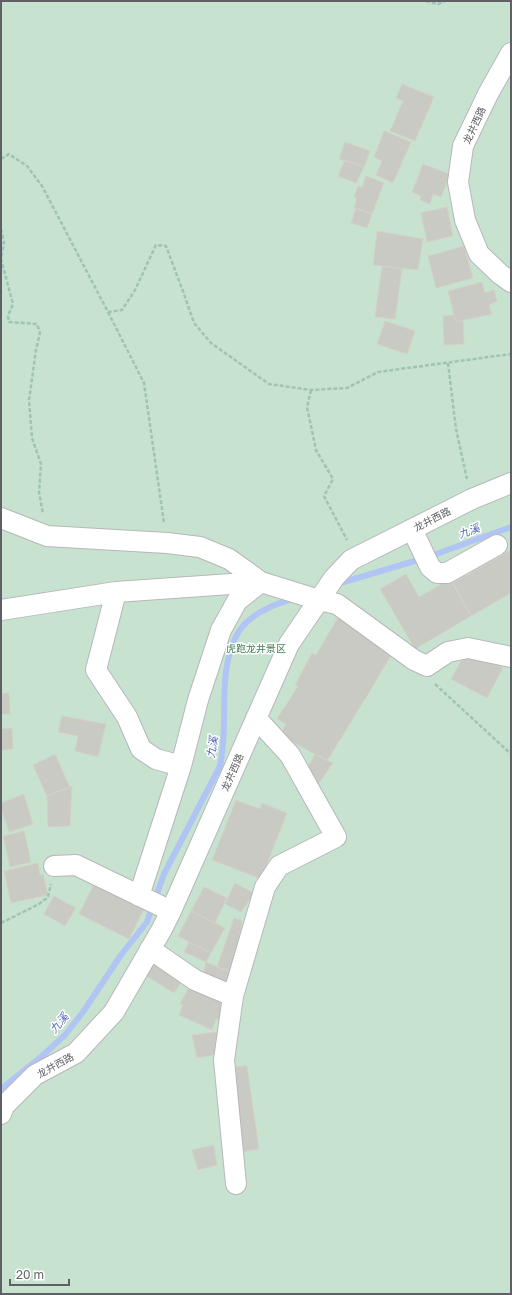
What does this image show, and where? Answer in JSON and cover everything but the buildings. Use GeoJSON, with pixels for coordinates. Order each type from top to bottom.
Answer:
{"type":"FeatureCollection","features":[{"type":"Feature","properties":{"kind":"street","name":"龙井西路"},"geometry":{"type":"LineString","coordinates":[[511,53],[488,94],[464,146],[458,182],[465,220],[479,254],[500,274],[511,282]]}},
{"type":"Feature","properties":{"kind":"street","name":"龙井西路"},"geometry":{"type":"LineString","coordinates":[[1,1114],[4,1106],[34,1075],[76,1053],[114,1012],[171,911],[289,644],[334,578],[352,560],[472,499],[511,483]]}},
{"type":"Feature","properties":{"kind":"street"},"geometry":{"type":"LineString","coordinates":[[1,518],[47,536],[167,543],[200,547],[229,559],[261,582],[337,604],[414,660],[427,666],[448,652],[468,648],[511,657]]}},
{"type":"Feature","properties":{"kind":"street"},"geometry":{"type":"LineString","coordinates":[[412,529],[430,567],[437,573],[447,573],[497,545]]}},
{"type":"Feature","properties":{"kind":"street"},"geometry":{"type":"LineString","coordinates":[[1,610],[116,592],[261,582]]}},
{"type":"Feature","properties":{"kind":"street"},"geometry":{"type":"LineString","coordinates":[[139,896],[181,766],[198,700],[221,630],[237,601],[261,582]]}},
{"type":"Feature","properties":{"kind":"street"},"geometry":{"type":"LineString","coordinates":[[116,592],[96,670],[128,717],[141,749],[156,758],[181,766]]}},
{"type":"Feature","properties":{"kind":"street"},"geometry":{"type":"LineString","coordinates":[[236,1184],[224,1060],[233,996],[265,887],[279,866],[336,837],[290,755],[256,718]]}},
{"type":"Feature","properties":{"kind":"street"},"geometry":{"type":"LineString","coordinates":[[54,866],[76,865],[171,911]]}},
{"type":"Feature","properties":{"kind":"street"},"geometry":{"type":"LineString","coordinates":[[150,949],[195,980],[233,996]]}},
{"type":"Feature","properties":{"kind":"path"},"geometry":{"type":"LineString","coordinates":[[426,1],[438,4],[445,1]]}},
{"type":"Feature","properties":{"kind":"path"},"geometry":{"type":"LineString","coordinates":[[1,159],[9,154],[27,166],[42,186],[144,383],[167,543]]}},
{"type":"Feature","properties":{"kind":"path"},"geometry":{"type":"LineString","coordinates":[[1,229],[4,242],[1,259],[13,304],[8,316],[9,322],[37,324],[40,332],[29,400],[32,438],[41,464],[39,492],[47,536]]}},
{"type":"Feature","properties":{"kind":"path"},"geometry":{"type":"LineString","coordinates":[[108,312],[122,310],[135,290],[156,245],[166,246],[194,323],[211,343],[269,384],[312,390],[347,388],[378,372],[511,354]]}},
{"type":"Feature","properties":{"kind":"path"},"geometry":{"type":"LineString","coordinates":[[448,363],[456,429],[472,499]]}},
{"type":"Feature","properties":{"kind":"path"},"geometry":{"type":"LineString","coordinates":[[312,390],[307,407],[316,450],[333,479],[324,496],[356,558]]}},
{"type":"Feature","properties":{"kind":"path"},"geometry":{"type":"LineString","coordinates":[[427,666],[434,683],[511,754]]}},
{"type":"Feature","properties":{"kind":"path"},"geometry":{"type":"LineString","coordinates":[[1,923],[39,904],[48,897],[54,866]]}},
{"type":"Feature","properties":{"kind":"green space","name":"虎跑龙井景区"},"geometry":{"type":"Polygon","coordinates":[[[1,1],[511,1],[511,1294],[1,1294],[1,1]]]}},
{"type":"Feature","properties":{"kind":"waterway","name":"九溪"},"geometry":{"type":"LineString","coordinates":[[337,584],[425,558],[511,527]]}},
{"type":"Feature","properties":{"kind":"waterway","name":"九溪"},"geometry":{"type":"LineString","coordinates":[[1,1089],[42,1056],[65,1035],[83,1012],[121,955],[147,922],[164,874],[220,766],[223,749],[224,697],[227,663],[239,631],[253,617],[262,611],[296,598]]}}]}
